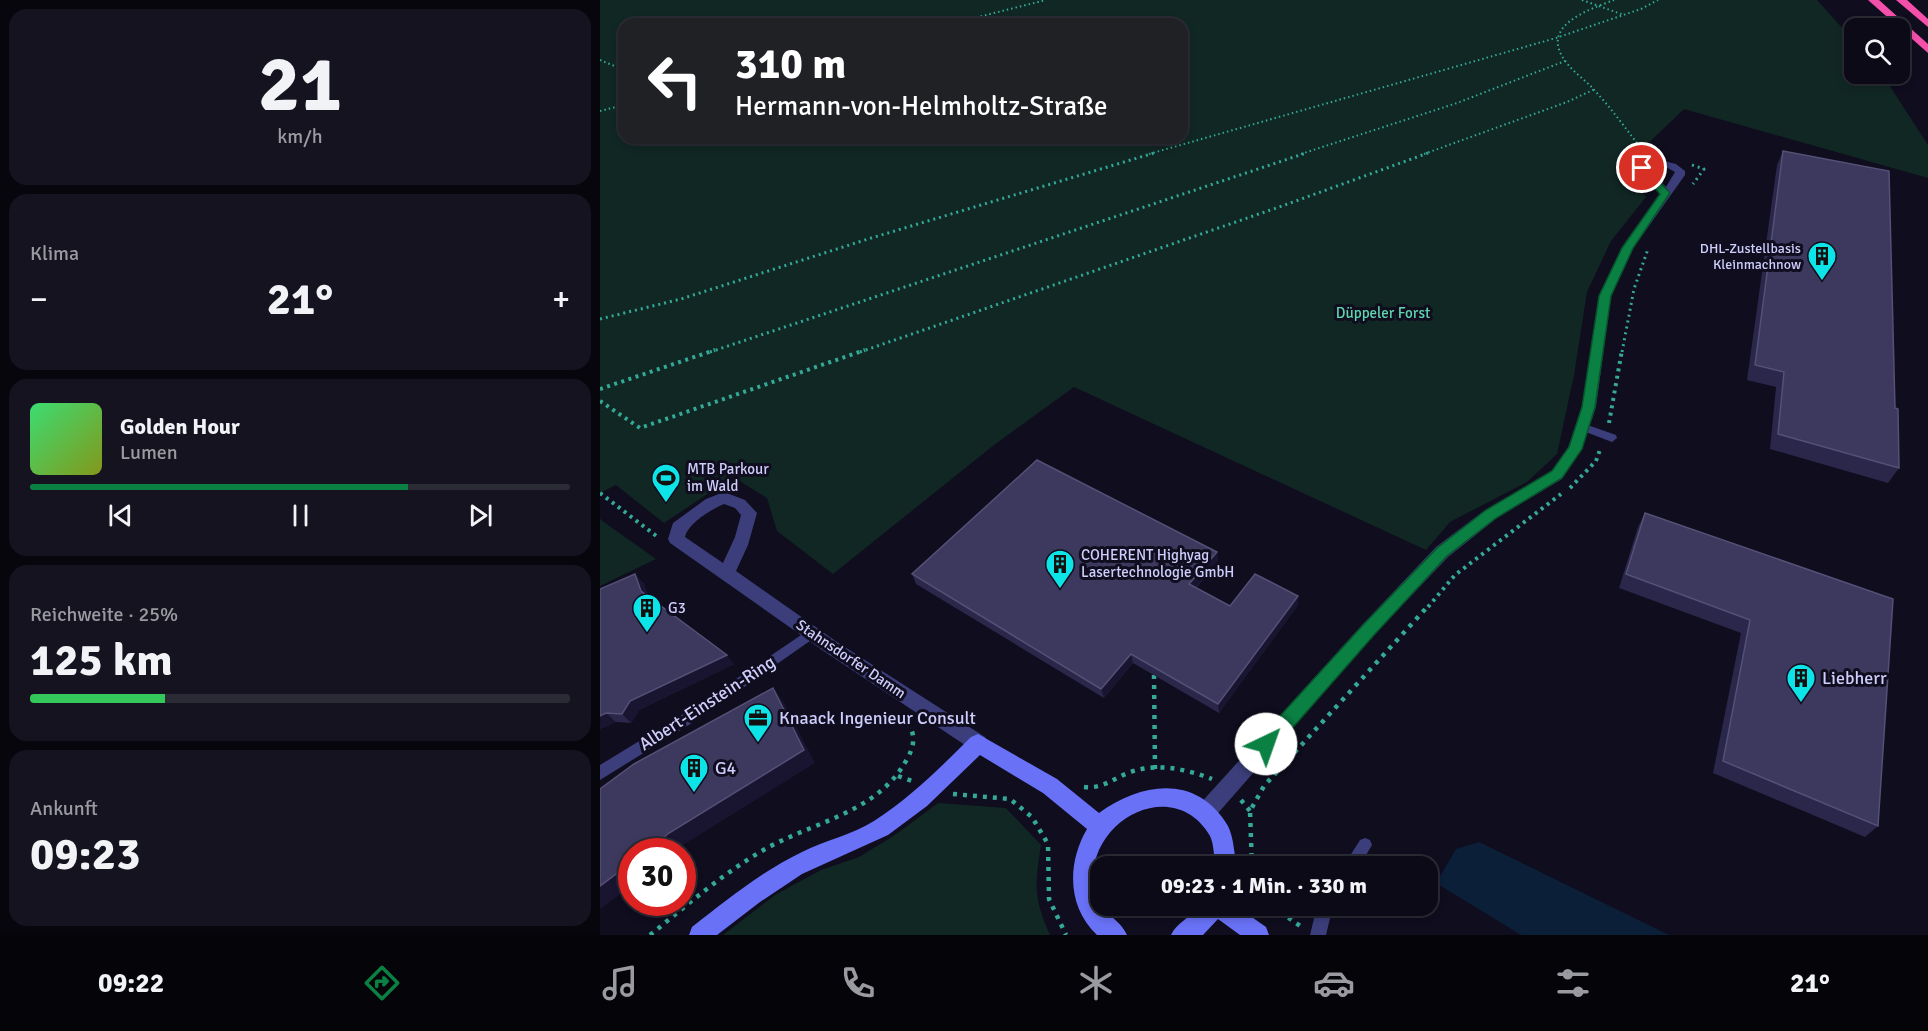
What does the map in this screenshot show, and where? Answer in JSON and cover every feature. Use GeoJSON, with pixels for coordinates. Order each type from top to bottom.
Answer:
{"type":"FeatureCollection","features":[{"type":"Feature","properties":{"kind":"highway"},"geometry":{"type":"LineString","coordinates":[[1873,0],[1928,50]]}},
{"type":"Feature","properties":{"kind":"highway"},"geometry":{"type":"LineString","coordinates":[[1901,0],[1928,24]]}},
{"type":"Feature","properties":{"kind":"street"},"geometry":{"type":"LineString","coordinates":[[1205,813],[1368,630],[1442,552],[1491,514],[1557,474],[1575,449],[1589,407],[1605,296],[1628,248],[1680,175],[1680,171],[1649,155],[1642,168],[1665,193]]}},
{"type":"Feature","properties":{"kind":"street","name":"Stahnsdorfer Damm"},"geometry":{"type":"LineString","coordinates":[[725,575],[745,534],[749,513],[740,504],[723,498],[711,502],[679,527],[676,539],[725,575],[813,632],[831,647],[978,743]]}},
{"type":"Feature","properties":{"kind":"street"},"geometry":{"type":"LineString","coordinates":[[700,935],[772,880],[811,858],[844,847],[882,828],[931,788],[978,743],[1050,786],[1099,826]]}},
{"type":"Feature","properties":{"kind":"street"},"geometry":{"type":"LineString","coordinates":[[1116,935],[1108,931],[1092,915],[1083,893],[1082,870],[1087,847],[1099,826],[1111,814],[1126,804],[1143,798],[1160,796],[1191,803],[1205,813],[1219,832],[1226,856]]}},
{"type":"Feature","properties":{"kind":"street"},"geometry":{"type":"LineString","coordinates":[[1182,935],[1207,916]]}},
{"type":"Feature","properties":{"kind":"street"},"geometry":{"type":"LineString","coordinates":[[1230,916],[1258,935]]}},
{"type":"Feature","properties":{"kind":"lane"},"geometry":{"type":"LineString","coordinates":[[1582,427],[1608,436]]}},
{"type":"Feature","properties":{"kind":"lane","name":"Albert-Einstein-Ring"},"geometry":{"type":"LineString","coordinates":[[600,772],[695,714],[813,632]]}},
{"type":"Feature","properties":{"kind":"lane"},"geometry":{"type":"LineString","coordinates":[[1358,856],[1365,845]]}},
{"type":"Feature","properties":{"kind":"lane"},"geometry":{"type":"LineString","coordinates":[[1312,932],[1320,916]]}},
{"type":"Feature","properties":{"kind":"path"},"geometry":{"type":"LineString","coordinates":[[974,18],[1046,0]]}},
{"type":"Feature","properties":{"kind":"path"},"geometry":{"type":"LineString","coordinates":[[1582,0],[1625,15]]}},
{"type":"Feature","properties":{"kind":"path"},"geometry":{"type":"LineString","coordinates":[[1614,0],[1564,23],[1556,38],[1557,49],[1565,61],[1595,90],[1649,155]]}},
{"type":"Feature","properties":{"kind":"path"},"geometry":{"type":"LineString","coordinates":[[1188,142],[1556,38],[1625,15],[1658,0]]}},
{"type":"Feature","properties":{"kind":"path"},"geometry":{"type":"LineString","coordinates":[[600,60],[618,68]]}},
{"type":"Feature","properties":{"kind":"path"},"geometry":{"type":"LineString","coordinates":[[600,389],[1457,103],[1565,61]]}},
{"type":"Feature","properties":{"kind":"path"},"geometry":{"type":"LineString","coordinates":[[600,400],[640,428],[1282,206],[1568,102],[1595,90]]}},
{"type":"Feature","properties":{"kind":"path"},"geometry":{"type":"LineString","coordinates":[[600,111],[618,106]]}},
{"type":"Feature","properties":{"kind":"path"},"geometry":{"type":"LineString","coordinates":[[600,319],[681,299],[1182,144]]}},
{"type":"Feature","properties":{"kind":"path"},"geometry":{"type":"LineString","coordinates":[[1684,163],[1704,169],[1690,188]]}},
{"type":"Feature","properties":{"kind":"path"},"geometry":{"type":"LineString","coordinates":[[1252,856],[1250,811],[1264,786],[1417,620],[1455,575],[1578,482],[1596,461],[1608,436],[1622,358],[1625,321],[1639,268],[1649,247]]}},
{"type":"Feature","properties":{"kind":"path"},"geometry":{"type":"LineString","coordinates":[[600,493],[667,545]]}},
{"type":"Feature","properties":{"kind":"path"},"geometry":{"type":"LineString","coordinates":[[1154,675],[1155,769]]}},
{"type":"Feature","properties":{"kind":"path"},"geometry":{"type":"LineString","coordinates":[[650,935],[726,877],[776,843],[868,802],[886,787],[898,776],[914,744],[914,733],[908,722],[899,715]]}},
{"type":"Feature","properties":{"kind":"path"},"geometry":{"type":"LineString","coordinates":[[1076,785],[1091,788],[1104,786],[1132,771],[1176,768],[1230,785],[1250,811]]}},
{"type":"Feature","properties":{"kind":"path"},"geometry":{"type":"LineString","coordinates":[[931,788],[949,794],[1010,799],[1032,817],[1048,844],[1049,898],[1066,935]]}},
{"type":"Feature","properties":{"kind":"path"},"geometry":{"type":"LineString","coordinates":[[1287,916],[1312,932]]}},
{"type":"Feature","properties":{"kind":"green space","name":"Düppeler Forst"},"geometry":{"type":"Polygon","coordinates":[[[600,0],[1817,0],[1844,30],[1844,84],[1888,84],[1928,145],[1928,178],[1684,109],[1640,151],[1626,170],[1646,197],[1611,241],[1587,292],[1574,375],[1557,454],[1527,482],[1450,522],[1426,550],[1074,387],[994,445],[833,574],[777,531],[767,498],[733,477],[664,523],[616,485],[600,493],[600,0]]]}},
{"type":"Feature","properties":{"kind":"green space"},"geometry":{"type":"Polygon","coordinates":[[[600,518],[601,520],[656,559],[600,586],[600,518]]]}},
{"type":"Feature","properties":{"kind":"green space"},"geometry":{"type":"Polygon","coordinates":[[[938,803],[1006,808],[1041,845],[1037,891],[1041,911],[1050,935],[723,935],[775,895],[821,870],[859,857],[895,835],[938,803]]]}},
{"type":"Feature","properties":{"kind":"water"},"geometry":{"type":"Polygon","coordinates":[[[1479,842],[1669,935],[1521,935],[1438,884],[1438,880],[1456,849],[1479,842]]]}},
{"type":"Feature","properties":{"kind":"building","name":"DHL-Zustellbasis Kleinmachnow"},"geometry":{"type":"Polygon","coordinates":[[[1783,151],[1889,171],[1895,408],[1898,409],[1899,468],[1778,434],[1784,372],[1755,365],[1783,151]]]}},
{"type":"Feature","properties":{"kind":"building","name":"COHERENT Highyag Lasertechnologie GmbH"},"geometry":{"type":"Polygon","coordinates":[[[1037,460],[1217,552],[1189,584],[1230,606],[1255,574],[1298,596],[1218,704],[1131,654],[1101,689],[912,574],[1037,460]]]}},
{"type":"Feature","properties":{"kind":"building","name":"Liebherr"},"geometry":{"type":"Polygon","coordinates":[[[1645,513],[1893,599],[1878,826],[1723,761],[1750,620],[1626,574],[1645,513]]]}},
{"type":"Feature","properties":{"kind":"building","name":"G3"},"geometry":{"type":"Polygon","coordinates":[[[635,574],[641,591],[727,655],[630,701],[622,714],[606,713],[600,716],[600,589],[635,574]]]}},
{"type":"Feature","properties":{"kind":"building","name":"G4"},"geometry":{"type":"Polygon","coordinates":[[[773,688],[804,750],[663,838],[618,838],[618,872],[600,886],[600,789],[634,764],[773,688]]]}},
{"type":"Feature","properties":{"kind":"place","name":"DHL-Zustellbasis Kleinmachnow"},"geometry":{"type":"Point","coordinates":[1822,282]}},
{"type":"Feature","properties":{"kind":"place","name":"MTB Parkour im Wald"},"geometry":{"type":"Point","coordinates":[666,504]}},
{"type":"Feature","properties":{"kind":"place","name":"COHERENT Highyag Lasertechnologie GmbH"},"geometry":{"type":"Point","coordinates":[1060,590]}},
{"type":"Feature","properties":{"kind":"place","name":"G3"},"geometry":{"type":"Point","coordinates":[647,634]}},
{"type":"Feature","properties":{"kind":"place","name":"Liebherr"},"geometry":{"type":"Point","coordinates":[1801,704]}},
{"type":"Feature","properties":{"kind":"place","name":"Knaack Ingenieur Consult"},"geometry":{"type":"Point","coordinates":[758,744]}},
{"type":"Feature","properties":{"kind":"place","name":"G4"},"geometry":{"type":"Point","coordinates":[694,794]}},
{"type":"Feature","properties":{"kind":"route"},"geometry":{"type":"LineString","coordinates":[[1266,744],[1368,630],[1442,552],[1491,514],[1557,474],[1575,449],[1589,407],[1605,296],[1628,248],[1665,193],[1642,168]]}}]}
